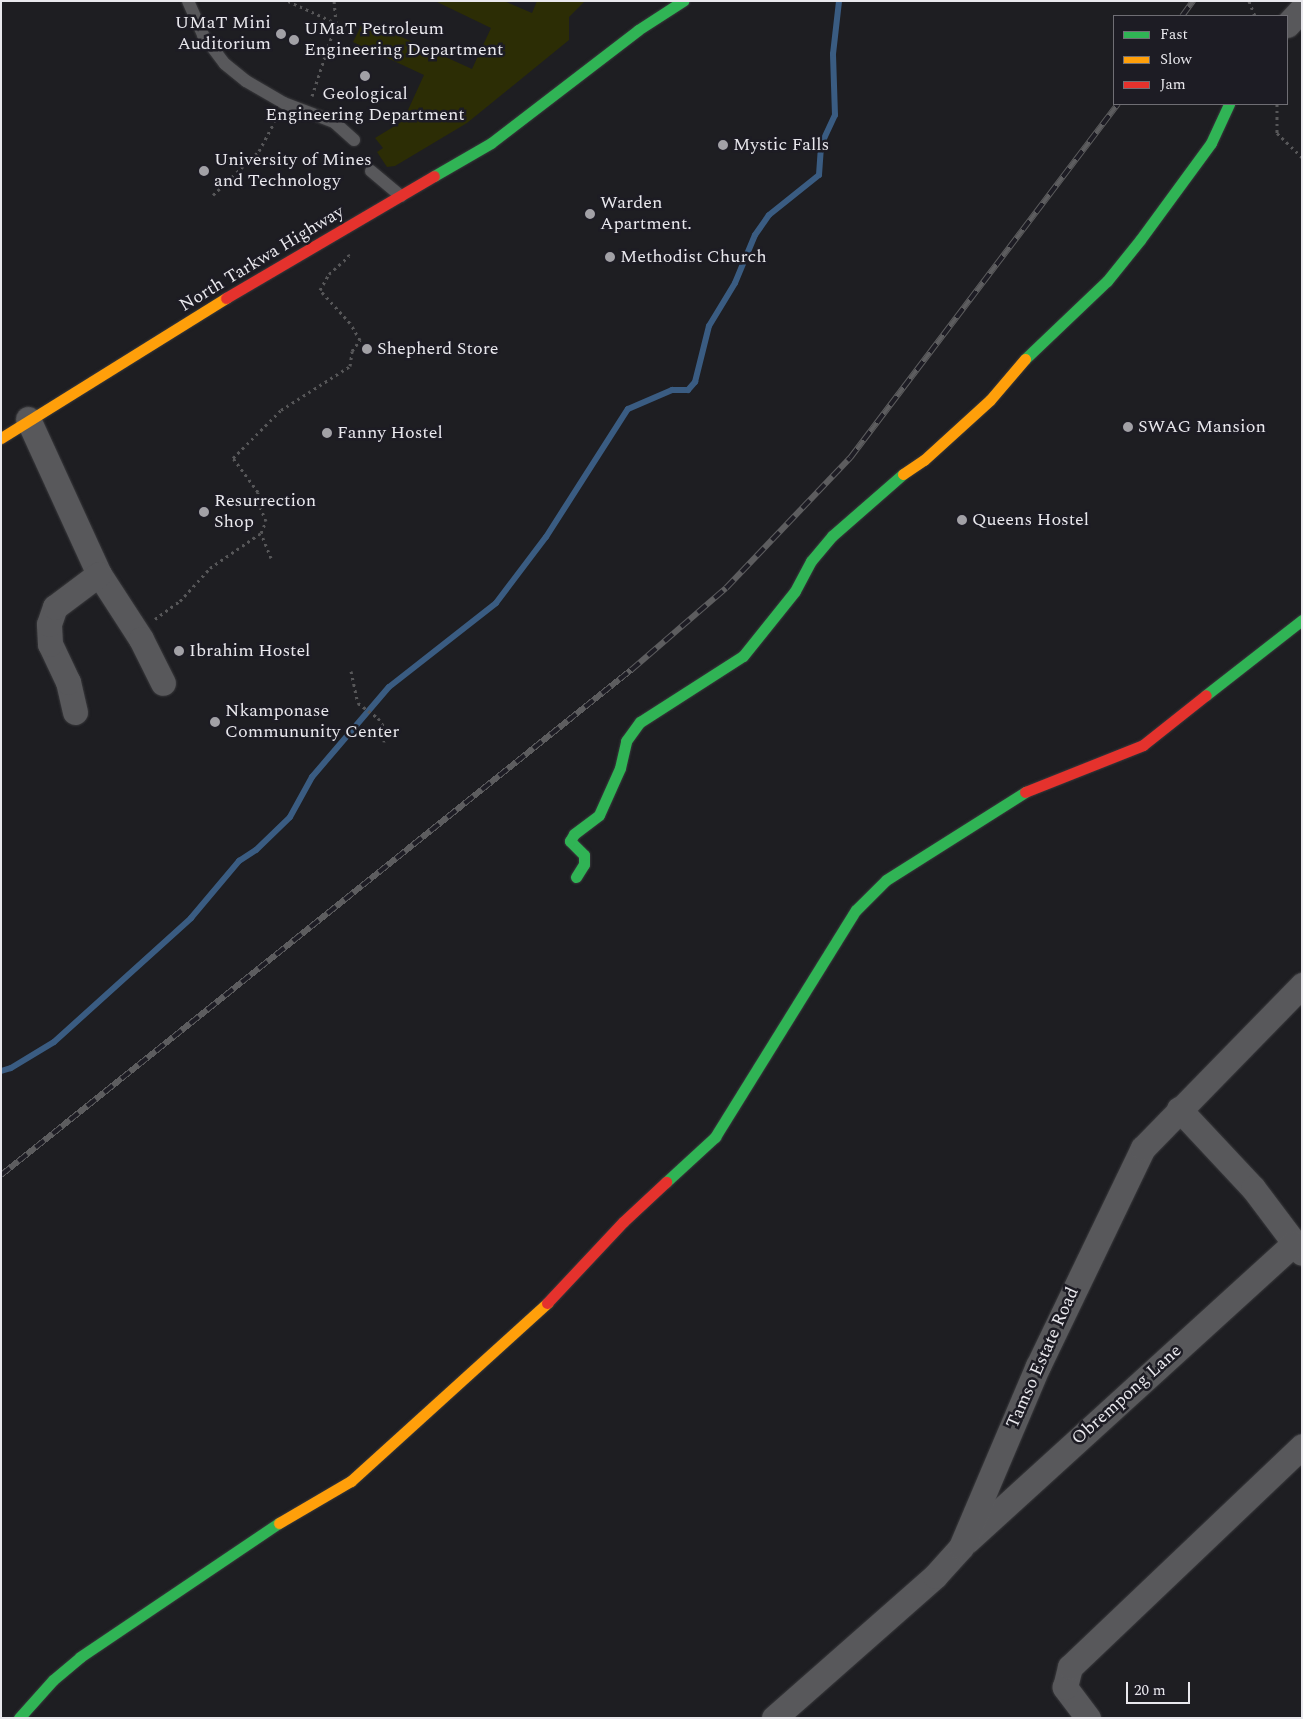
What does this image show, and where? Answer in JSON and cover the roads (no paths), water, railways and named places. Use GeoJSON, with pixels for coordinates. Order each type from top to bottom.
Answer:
{"type":"FeatureCollection","features":[{"type":"Feature","properties":{"kind":"street"},"geometry":{"type":"LineString","coordinates":[[638,30],[657,1]]}},
{"type":"Feature","properties":{"kind":"street","name":"North Tarkwa Highway"},"geometry":{"type":"LineString","coordinates":[[1,438],[262,276],[491,143],[638,30],[683,1]]}},
{"type":"Feature","properties":{"kind":"street"},"geometry":{"type":"LineString","coordinates":[[1288,24],[1302,9]]}},
{"type":"Feature","properties":{"kind":"street"},"geometry":{"type":"LineString","coordinates":[[576,877],[584,864],[584,855],[570,841],[574,834],[599,815],[620,768],[626,741],[640,722],[743,656],[795,591],[811,561],[832,536],[904,473],[924,460],[990,400],[1012,372],[1107,281],[1140,240],[1211,143],[1229,105]]}},
{"type":"Feature","properties":{"kind":"street"},"geometry":{"type":"LineString","coordinates":[[28,420],[99,574],[136,632],[163,682]]}},
{"type":"Feature","properties":{"kind":"street"},"geometry":{"type":"LineString","coordinates":[[74,712],[68,682],[50,644],[49,624],[55,607],[99,574]]}},
{"type":"Feature","properties":{"kind":"street"},"geometry":{"type":"LineString","coordinates":[[19,1718],[53,1680],[80,1658],[249,1541],[351,1482],[429,1407],[566,1286],[623,1222],[715,1137],[856,910],[874,889],[1027,791],[1143,745],[1302,620]]}},
{"type":"Feature","properties":{"kind":"street","name":"Tamso Estate Road"},"geometry":{"type":"LineString","coordinates":[[790,1712],[935,1576],[961,1548],[1038,1366],[1121,1190],[1143,1148],[1179,1109],[1302,986]]}},
{"type":"Feature","properties":{"kind":"street"},"geometry":{"type":"LineString","coordinates":[[1179,1109],[1253,1188],[1298,1248]]}},
{"type":"Feature","properties":{"kind":"street","name":"Obrempong Lane"},"geometry":{"type":"LineString","coordinates":[[961,1548],[1298,1248]]}},
{"type":"Feature","properties":{"kind":"street"},"geometry":{"type":"LineString","coordinates":[[1088,1718],[1065,1687],[1070,1667],[1302,1446]]}},
{"type":"Feature","properties":{"kind":"lane"},"geometry":{"type":"LineString","coordinates":[[188,1],[203,35],[225,64],[251,85],[284,103],[307,110],[334,122],[354,140]]}},
{"type":"Feature","properties":{"kind":"lane"},"geometry":{"type":"LineString","coordinates":[[371,171],[401,196]]}},
{"type":"Feature","properties":{"kind":"waterway"},"geometry":{"type":"LineString","coordinates":[[1,1071],[11,1068],[54,1042],[191,918],[239,861],[256,850],[290,817],[312,777],[389,687],[496,603],[546,537],[628,409],[672,390],[688,390],[695,382],[709,326],[735,283],[755,235],[769,215],[819,175],[821,145],[835,115],[833,54],[839,1]]}},
{"type":"Feature","properties":{"kind":"railway"},"geometry":{"type":"LineString","coordinates":[[1183,15],[1193,1]]}},
{"type":"Feature","properties":{"kind":"railway"},"geometry":{"type":"LineString","coordinates":[[1,1175],[631,670],[726,588],[850,458],[1117,105]]}},
{"type":"Feature","properties":{"kind":"place","name":"UMaT Mini Auditorium"},"geometry":{"type":"Point","coordinates":[281,34]}},
{"type":"Feature","properties":{"kind":"place","name":"UMaT Petroleum Engineering Department"},"geometry":{"type":"Point","coordinates":[294,40]}},
{"type":"Feature","properties":{"kind":"place","name":"Geological Engineering Department"},"geometry":{"type":"Point","coordinates":[365,76]}},
{"type":"Feature","properties":{"kind":"place","name":"Mystic Falls"},"geometry":{"type":"Point","coordinates":[723,145]}},
{"type":"Feature","properties":{"kind":"place","name":"University of Mines and Technology"},"geometry":{"type":"Point","coordinates":[204,171]}},
{"type":"Feature","properties":{"kind":"place","name":"Warden Apartment."},"geometry":{"type":"Point","coordinates":[590,214]}},
{"type":"Feature","properties":{"kind":"place","name":"Methodist Church"},"geometry":{"type":"Point","coordinates":[610,257]}},
{"type":"Feature","properties":{"kind":"place","name":"Shepherd Store"},"geometry":{"type":"Point","coordinates":[367,349]}},
{"type":"Feature","properties":{"kind":"place","name":"SWAG Mansion"},"geometry":{"type":"Point","coordinates":[1128,427]}},
{"type":"Feature","properties":{"kind":"place","name":"Fanny Hostel"},"geometry":{"type":"Point","coordinates":[327,433]}},
{"type":"Feature","properties":{"kind":"place","name":"Resurrection Shop"},"geometry":{"type":"Point","coordinates":[204,512]}},
{"type":"Feature","properties":{"kind":"place","name":"Queens Hostel"},"geometry":{"type":"Point","coordinates":[962,520]}},
{"type":"Feature","properties":{"kind":"place","name":"Ibrahim Hostel"},"geometry":{"type":"Point","coordinates":[179,651]}},
{"type":"Feature","properties":{"kind":"place","name":"Nkamponase Commununity Center"},"geometry":{"type":"Point","coordinates":[215,722]}}]}
